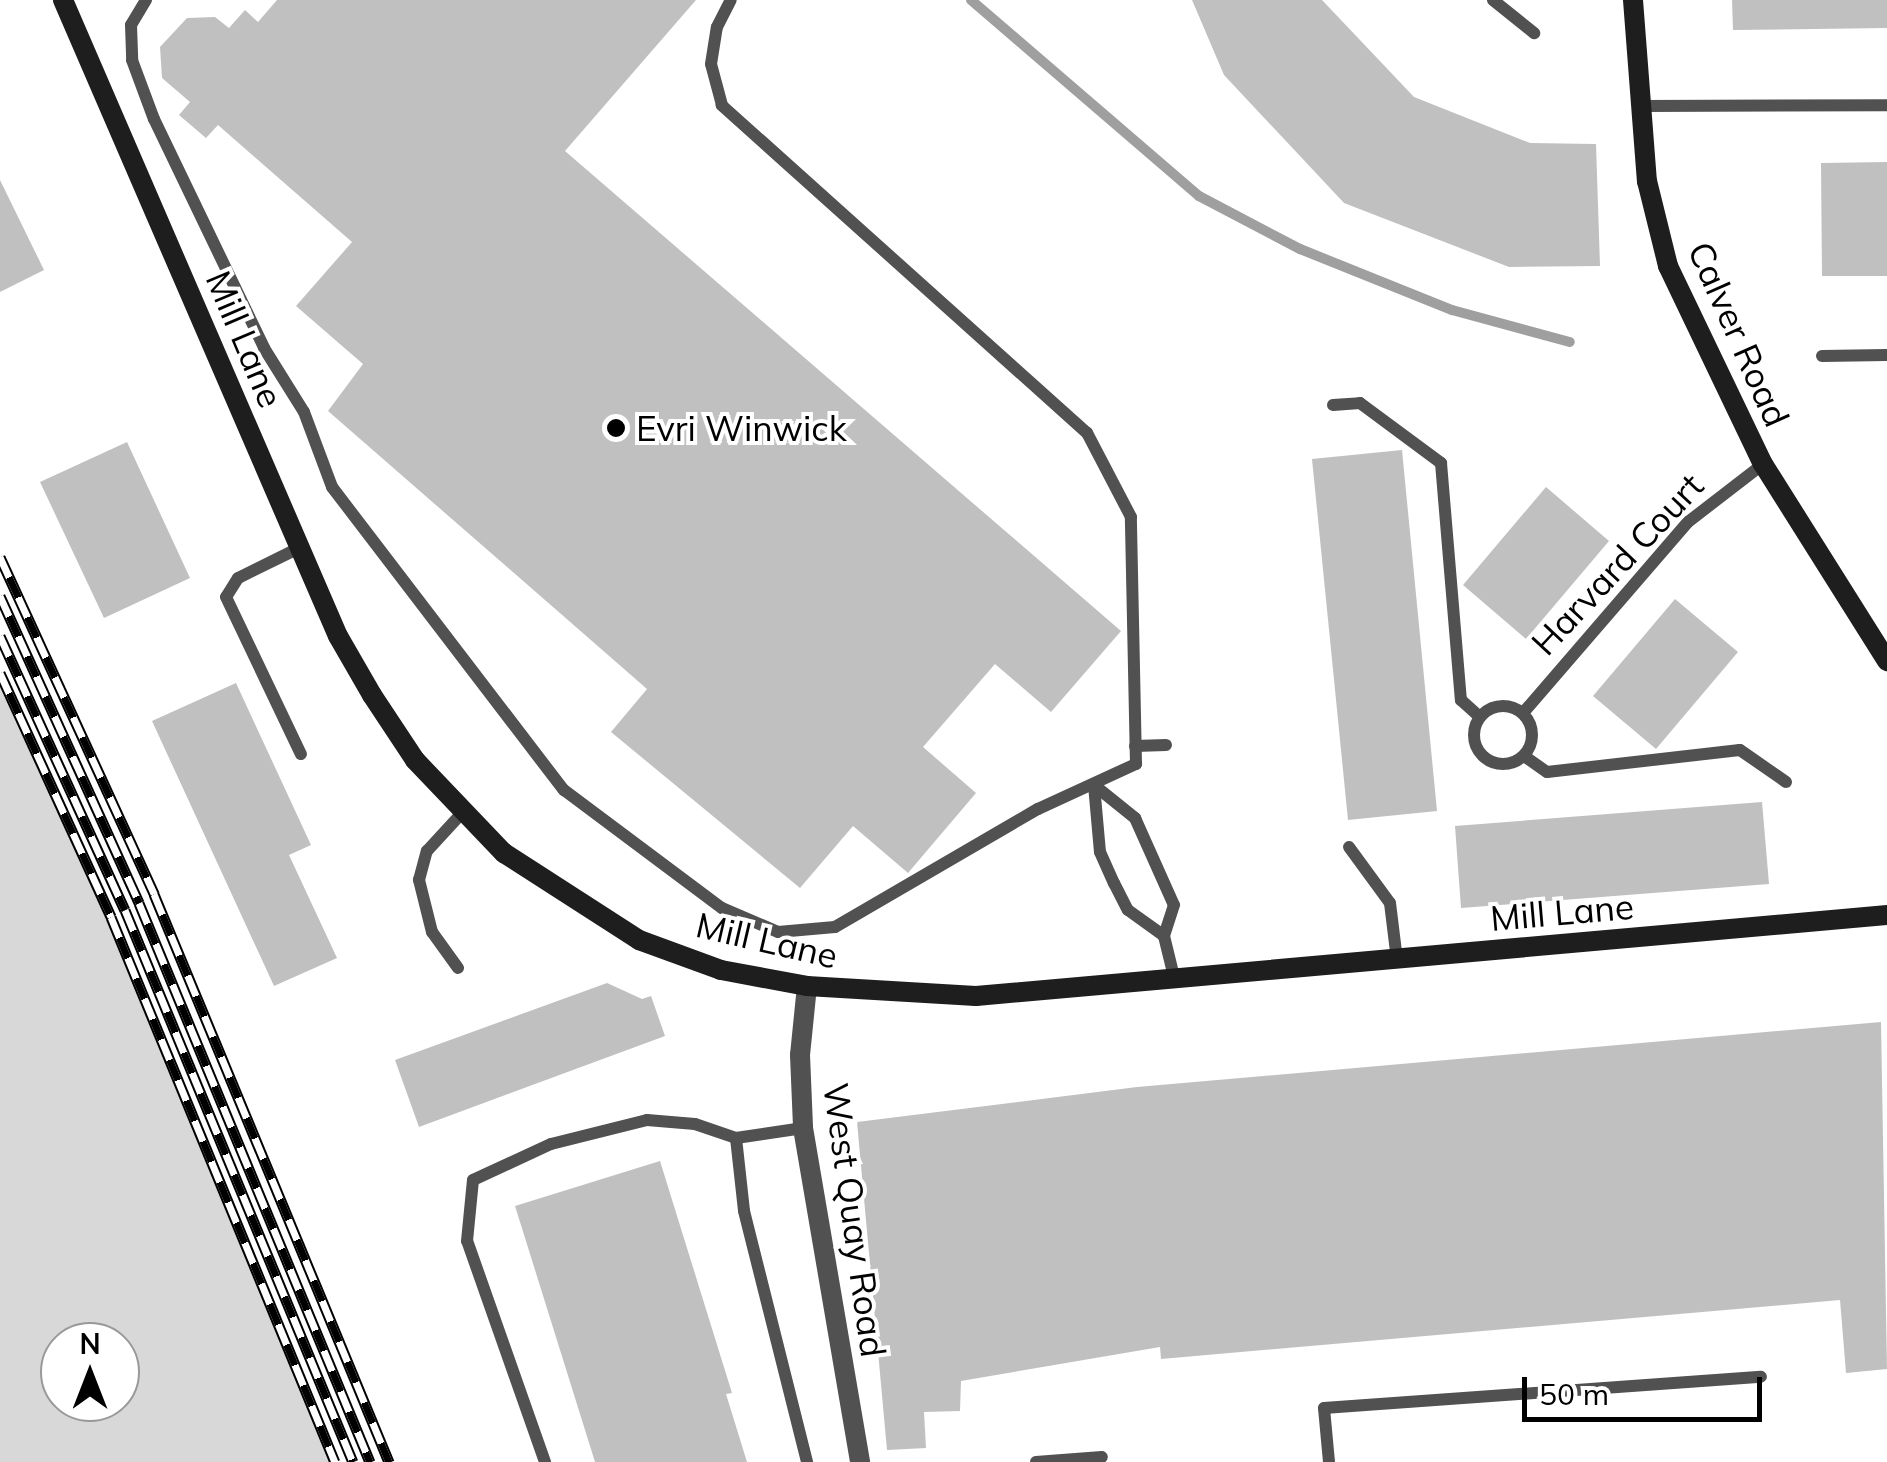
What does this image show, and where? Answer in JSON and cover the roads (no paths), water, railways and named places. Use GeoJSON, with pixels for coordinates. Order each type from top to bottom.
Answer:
{"type":"FeatureCollection","features":[{"type":"Feature","properties":{"kind":"street","name":"Mill Lane"},"geometry":{"type":"LineString","coordinates":[[63,0],[299,548],[372,695],[462,813],[562,895],[639,940],[721,970],[807,986],[976,996],[1887,914]]}},
{"type":"Feature","properties":{"kind":"street","name":"Calver Road"},"geometry":{"type":"LineString","coordinates":[[1634,0],[1647,181],[1668,266],[1763,464],[1887,661]]}},
{"type":"Feature","properties":{"kind":"street","name":"West Quay Road"},"geometry":{"type":"LineString","coordinates":[[807,986],[800,1055],[804,1128],[860,1462]]}},
{"type":"Feature","properties":{"kind":"lane"},"geometry":{"type":"LineString","coordinates":[[146,0],[132,25],[132,60],[154,119],[264,348],[304,412],[332,487],[564,790],[722,908],[778,932],[834,928],[1038,810],[1136,764],[1130,516],[1119,485],[1087,434],[722,105],[710,64],[717,28],[732,0]]}},
{"type":"Feature","properties":{"kind":"lane"},"geometry":{"type":"LineString","coordinates":[[1494,0],[1534,33]]}},
{"type":"Feature","properties":{"kind":"lane"},"geometry":{"type":"LineString","coordinates":[[1641,106],[1887,105]]}},
{"type":"Feature","properties":{"kind":"lane"},"geometry":{"type":"LineString","coordinates":[[1822,356],[1887,355]]}},
{"type":"Feature","properties":{"kind":"lane"},"geometry":{"type":"LineString","coordinates":[[1333,405],[1360,404],[1441,463],[1461,700],[1480,717]]}},
{"type":"Feature","properties":{"kind":"lane","name":"Harvard Court"},"geometry":{"type":"LineString","coordinates":[[1523,713],[1688,522],[1763,464]]}},
{"type":"Feature","properties":{"kind":"lane"},"geometry":{"type":"LineString","coordinates":[[299,548],[238,578],[226,596],[301,754]]}},
{"type":"Feature","properties":{"kind":"lane"},"geometry":{"type":"LineString","coordinates":[[1494,707],[1523,713],[1533,734],[1524,756],[1497,764],[1485,758],[1474,736],[1480,717],[1494,707]]}},
{"type":"Feature","properties":{"kind":"lane"},"geometry":{"type":"LineString","coordinates":[[1136,746],[1166,745]]}},
{"type":"Feature","properties":{"kind":"lane"},"geometry":{"type":"LineString","coordinates":[[1524,756],[1547,772],[1740,750],[1786,782]]}},
{"type":"Feature","properties":{"kind":"lane"},"geometry":{"type":"LineString","coordinates":[[1094,785],[1135,818],[1174,906],[1164,936],[1175,981]]}},
{"type":"Feature","properties":{"kind":"lane"},"geometry":{"type":"LineString","coordinates":[[1094,785],[1100,852],[1114,883],[1128,910],[1164,936]]}},
{"type":"Feature","properties":{"kind":"lane"},"geometry":{"type":"LineString","coordinates":[[458,968],[432,932],[419,880],[426,851],[462,813]]}},
{"type":"Feature","properties":{"kind":"lane"},"geometry":{"type":"LineString","coordinates":[[1349,847],[1384,890],[1396,960]]}},
{"type":"Feature","properties":{"kind":"lane"},"geometry":{"type":"LineString","coordinates":[[545,1462],[467,1241],[473,1180],[551,1144],[647,1120],[696,1124],[736,1138],[804,1128]]}},
{"type":"Feature","properties":{"kind":"lane"},"geometry":{"type":"LineString","coordinates":[[736,1138],[744,1211],[808,1462]]}},
{"type":"Feature","properties":{"kind":"lane"},"geometry":{"type":"LineString","coordinates":[[1329,1462],[1324,1408],[1761,1377]]}},
{"type":"Feature","properties":{"kind":"lane"},"geometry":{"type":"LineString","coordinates":[[1036,1462],[1102,1457]]}},
{"type":"Feature","properties":{"kind":"waterway"},"geometry":{"type":"LineString","coordinates":[[971,0],[1199,196],[1300,249],[1452,310],[1570,342]]}},
{"type":"Feature","properties":{"kind":"railway"},"geometry":{"type":"LineString","coordinates":[[0,557],[154,894],[389,1462]]}},
{"type":"Feature","properties":{"kind":"railway"},"geometry":{"type":"LineString","coordinates":[[0,596],[139,903],[370,1462]]}},
{"type":"Feature","properties":{"kind":"railway"},"geometry":{"type":"LineString","coordinates":[[0,636],[125,910],[353,1462]]}},
{"type":"Feature","properties":{"kind":"railway"},"geometry":{"type":"LineString","coordinates":[[0,673],[111,917],[335,1462]]}},
{"type":"Feature","properties":{"kind":"place","name":"Evri Winwick"},"geometry":{"type":"Point","coordinates":[616,428]}}]}
